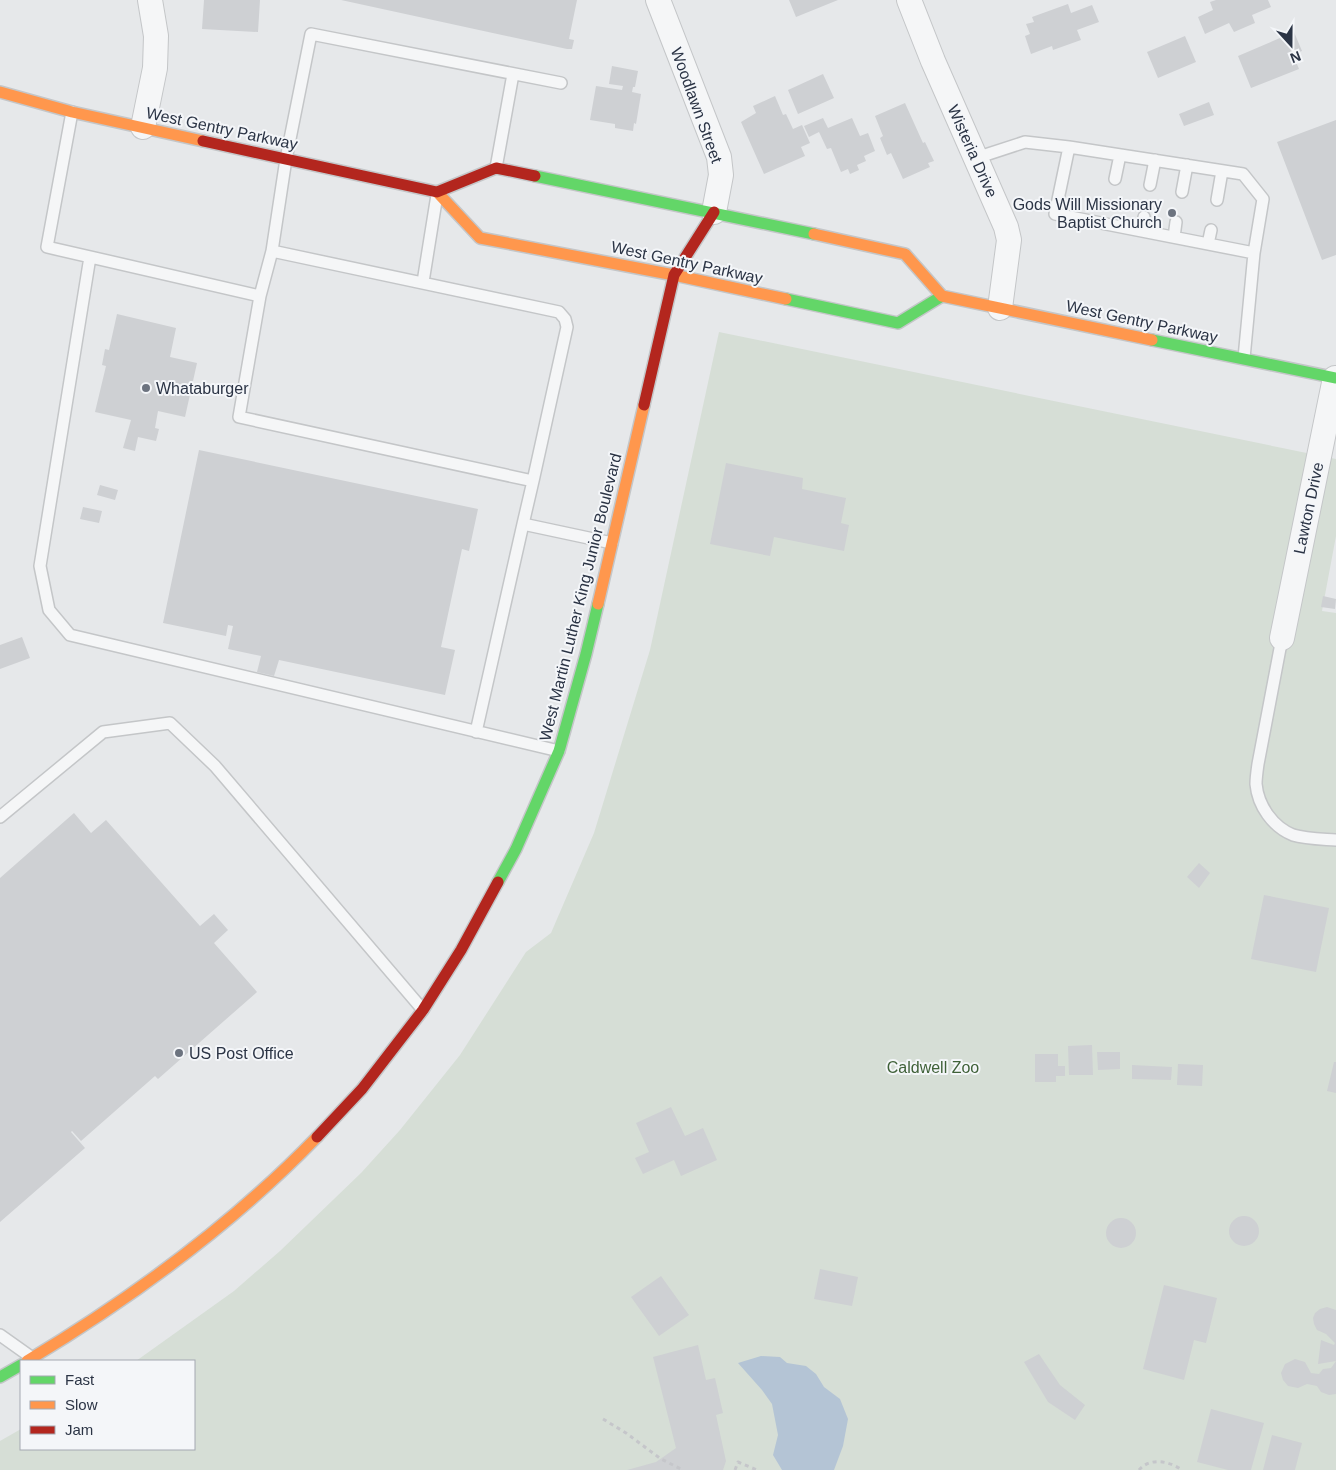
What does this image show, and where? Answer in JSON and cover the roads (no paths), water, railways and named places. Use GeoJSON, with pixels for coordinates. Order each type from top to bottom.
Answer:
{"type":"FeatureCollection","features":[{"type":"Feature","properties":{"kind":"main road","name":"West Gentry Parkway"},"geometry":{"type":"LineString","coordinates":[[0,92],[72,112],[438,192],[480,238],[674,275],[898,323],[942,296],[1336,378]]}},
{"type":"Feature","properties":{"kind":"main road"},"geometry":{"type":"LineString","coordinates":[[438,192],[496,168],[714,212],[905,254],[942,296]]}},
{"type":"Feature","properties":{"kind":"main road","name":"West Martin Luther King Junior Boulevard"},"geometry":{"type":"LineString","coordinates":[[30,1360],[79,1330],[153,1279],[234,1215],[301,1153],[362,1088],[423,1010],[461,950],[516,849],[559,751],[586,654],[674,275],[714,212]]}},
{"type":"Feature","properties":{"kind":"main road"},"geometry":{"type":"LineString","coordinates":[[0,1377],[20,1366]]}},
{"type":"Feature","properties":{"kind":"street"},"geometry":{"type":"LineString","coordinates":[[143,127],[155,68],[156,36],[150,0]]}},
{"type":"Feature","properties":{"kind":"street","name":"Woodlawn Street"},"geometry":{"type":"LineString","coordinates":[[658,0],[719,156],[721,175],[714,212]]}},
{"type":"Feature","properties":{"kind":"street","name":"Wisteria Drive"},"geometry":{"type":"LineString","coordinates":[[909,0],[933,62],[1000,212],[1009,240],[1000,308]]}},
{"type":"Feature","properties":{"kind":"street","name":"Lawton Drive"},"geometry":{"type":"LineString","coordinates":[[1282,638],[1336,378]]}},
{"type":"Feature","properties":{"kind":"lane"},"geometry":{"type":"LineString","coordinates":[[532,481],[239,417],[260,296],[272,250],[286,159],[311,34],[561,84]]}},
{"type":"Feature","properties":{"kind":"lane"},"geometry":{"type":"LineString","coordinates":[[496,168],[512,74]]}},
{"type":"Feature","properties":{"kind":"lane"},"geometry":{"type":"LineString","coordinates":[[72,112],[47,247],[260,296]]}},
{"type":"Feature","properties":{"kind":"lane"},"geometry":{"type":"LineString","coordinates":[[976,158],[1025,142],[1243,174],[1263,199],[1254,253],[1244,358]]}},
{"type":"Feature","properties":{"kind":"lane"},"geometry":{"type":"LineString","coordinates":[[1069,147],[1055,214],[1109,223],[1254,253]]}},
{"type":"Feature","properties":{"kind":"lane"},"geometry":{"type":"LineString","coordinates":[[1115,179],[1120,155]]}},
{"type":"Feature","properties":{"kind":"lane"},"geometry":{"type":"LineString","coordinates":[[1150,185],[1155,160]]}},
{"type":"Feature","properties":{"kind":"lane"},"geometry":{"type":"LineString","coordinates":[[1182,192],[1187,165]]}},
{"type":"Feature","properties":{"kind":"lane"},"geometry":{"type":"LineString","coordinates":[[1217,200],[1222,171]]}},
{"type":"Feature","properties":{"kind":"lane"},"geometry":{"type":"LineString","coordinates":[[423,282],[438,192]]}},
{"type":"Feature","properties":{"kind":"lane"},"geometry":{"type":"LineString","coordinates":[[1109,223],[1110,211]]}},
{"type":"Feature","properties":{"kind":"lane"},"geometry":{"type":"LineString","coordinates":[[1142,230],[1144,217]]}},
{"type":"Feature","properties":{"kind":"lane"},"geometry":{"type":"LineString","coordinates":[[1174,237],[1176,222]]}},
{"type":"Feature","properties":{"kind":"lane"},"geometry":{"type":"LineString","coordinates":[[1208,244],[1211,230]]}},
{"type":"Feature","properties":{"kind":"lane"},"geometry":{"type":"LineString","coordinates":[[272,250],[559,312],[565,319],[567,327],[476,732]]}},
{"type":"Feature","properties":{"kind":"lane"},"geometry":{"type":"LineString","coordinates":[[90,257],[40,566],[49,610],[70,635],[559,751]]}},
{"type":"Feature","properties":{"kind":"lane"},"geometry":{"type":"LineString","coordinates":[[523,524],[612,543]]}},
{"type":"Feature","properties":{"kind":"lane"},"geometry":{"type":"LineString","coordinates":[[1282,638],[1258,764],[1256,784],[1260,800],[1269,817],[1281,829],[1295,836],[1336,840]]}},
{"type":"Feature","properties":{"kind":"lane"},"geometry":{"type":"LineString","coordinates":[[0,817],[103,732],[170,723],[216,766],[423,1010]]}},
{"type":"Feature","properties":{"kind":"lane"},"geometry":{"type":"LineString","coordinates":[[0,1335],[30,1360]]}},
{"type":"Feature","properties":{"kind":"water"},"geometry":{"type":"Polygon","coordinates":[[[761,1356],[780,1357],[787,1363],[806,1366],[816,1374],[824,1387],[840,1399],[848,1419],[843,1446],[834,1470],[782,1470],[773,1455],[778,1435],[772,1404],[738,1363],[761,1356]]]}},
{"type":"Feature","properties":{"kind":"place","name":"Gods Will Missionary Baptist Church"},"geometry":{"type":"Point","coordinates":[1172,213]}},
{"type":"Feature","properties":{"kind":"place","name":"Whataburger"},"geometry":{"type":"Point","coordinates":[146,388]}},
{"type":"Feature","properties":{"kind":"place","name":"US Post Office"},"geometry":{"type":"Point","coordinates":[179,1053]}},
{"type":"Feature","properties":{"kind":"park label","name":"Caldwell Zoo"},"geometry":{"type":"Point","coordinates":[933,1067]}}]}
